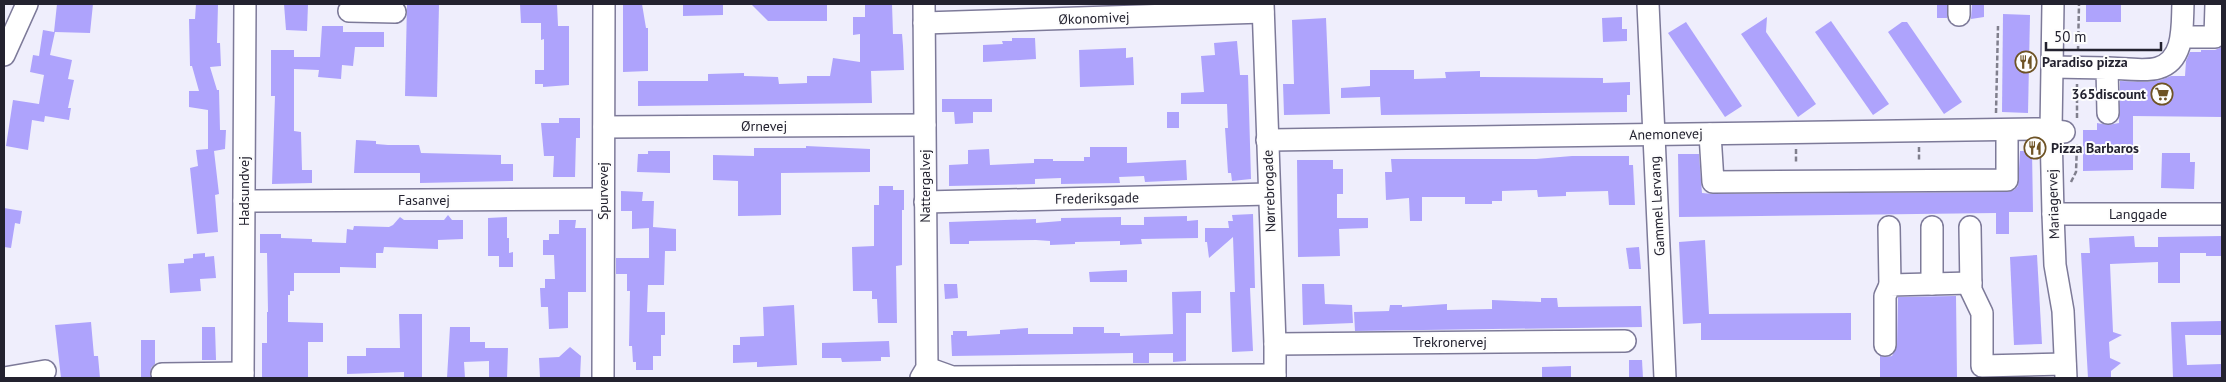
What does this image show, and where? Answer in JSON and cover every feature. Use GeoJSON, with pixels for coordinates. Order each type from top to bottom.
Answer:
{"type":"FeatureCollection","features":[{"type":"Feature","properties":{"kind":"street"},"geometry":{"type":"LineString","coordinates":[[4,54],[27,4]]}},
{"type":"Feature","properties":{"kind":"street","name":"Hadsundvej"},"geometry":{"type":"LineString","coordinates":[[243,376],[245,4]]}},
{"type":"Feature","properties":{"kind":"street","name":"Spurvevej"},"geometry":{"type":"LineString","coordinates":[[603,378],[604,4]]}},
{"type":"Feature","properties":{"kind":"street","name":"Gammel Lervang"},"geometry":{"type":"LineString","coordinates":[[1648,4],[1665,378]]}},
{"type":"Feature","properties":{"kind":"street","name":"Mariagervej"},"geometry":{"type":"LineString","coordinates":[[2053,4],[2065,67]]}},
{"type":"Feature","properties":{"kind":"street","name":"Mariagervej"},"geometry":{"type":"LineString","coordinates":[[2066,4],[2067,132],[2062,208],[2055,265],[2063,311],[2066,371]]}},
{"type":"Feature","properties":{"kind":"street"},"geometry":{"type":"LineString","coordinates":[[2065,67],[2157,68],[2169,62],[2176,53],[2182,37],[2183,4]]}},
{"type":"Feature","properties":{"kind":"street"},"geometry":{"type":"LineString","coordinates":[[2182,37],[2215,37],[2216,4]]}},
{"type":"Feature","properties":{"kind":"street","name":"Økonomivej"},"geometry":{"type":"LineString","coordinates":[[924,14],[1263,8]]}},
{"type":"Feature","properties":{"kind":"street","name":"Nørrebrogade"},"geometry":{"type":"LineString","coordinates":[[1263,8],[1275,377]]}},
{"type":"Feature","properties":{"kind":"street"},"geometry":{"type":"LineString","coordinates":[[349,11],[395,12]]}},
{"type":"Feature","properties":{"kind":"street","name":"Nattergalvej"},"geometry":{"type":"LineString","coordinates":[[924,14],[924,373]]}},
{"type":"Feature","properties":{"kind":"street"},"geometry":{"type":"LineString","coordinates":[[2107,68],[2108,113]]}},
{"type":"Feature","properties":{"kind":"street","name":"Ørnevej"},"geometry":{"type":"LineString","coordinates":[[604,127],[924,125]]}},
{"type":"Feature","properties":{"kind":"street"},"geometry":{"type":"LineString","coordinates":[[1710,134],[1712,182],[2006,180],[2002,130]]}},
{"type":"Feature","properties":{"kind":"street","name":"Anemonevej"},"geometry":{"type":"LineString","coordinates":[[1267,140],[1796,132],[2002,130],[2067,132]]}},
{"type":"Feature","properties":{"kind":"street","name":"Frederiksgade"},"geometry":{"type":"LineString","coordinates":[[925,202],[1269,194]]}},
{"type":"Feature","properties":{"kind":"street","name":"Fasanvej"},"geometry":{"type":"LineString","coordinates":[[244,201],[604,199]]}},
{"type":"Feature","properties":{"kind":"street","name":"Langgade"},"geometry":{"type":"LineString","coordinates":[[2062,208],[2222,214]]}},
{"type":"Feature","properties":{"kind":"street"},"geometry":{"type":"LineString","coordinates":[[1885,345],[1885,296],[1890,284],[1889,227]]}},
{"type":"Feature","properties":{"kind":"street"},"geometry":{"type":"LineString","coordinates":[[1932,227],[1932,284]]}},
{"type":"Feature","properties":{"kind":"street"},"geometry":{"type":"LineString","coordinates":[[1970,227],[1971,290],[1982,313],[1982,366],[2066,371]]}},
{"type":"Feature","properties":{"kind":"street"},"geometry":{"type":"LineString","coordinates":[[1890,284],[1971,283]]}},
{"type":"Feature","properties":{"kind":"street","name":"Trekronervej"},"geometry":{"type":"LineString","coordinates":[[1275,344],[1625,341]]}},
{"type":"Feature","properties":{"kind":"street"},"geometry":{"type":"LineString","coordinates":[[4,378],[45,371]]}},
{"type":"Feature","properties":{"kind":"street"},"geometry":{"type":"LineString","coordinates":[[924,373],[952,377],[1275,377]]}},
{"type":"Feature","properties":{"kind":"street"},"geometry":{"type":"LineString","coordinates":[[162,374],[243,376]]}},
{"type":"Feature","properties":{"kind":"path"},"geometry":{"type":"LineString","coordinates":[[2062,208],[2076,172],[2067,132],[2065,67],[2079,4]]}},
{"type":"Feature","properties":{"kind":"path"},"geometry":{"type":"LineString","coordinates":[[1998,26],[2002,130]]}},
{"type":"Feature","properties":{"kind":"path"},"geometry":{"type":"LineString","coordinates":[[1918,131],[1919,181]]}},
{"type":"Feature","properties":{"kind":"path"},"geometry":{"type":"LineString","coordinates":[[1796,132],[1797,181]]}},
{"type":"Feature","properties":{"kind":"building"},"geometry":{"type":"Polygon","coordinates":[[[57,4],[93,4],[90,33],[55,32],[50,55],[72,60],[68,79],[74,80],[68,108],[71,108],[69,120],[45,116],[44,122],[32,120],[28,150],[6,146],[13,100],[39,104],[44,75],[30,72],[33,55],[39,56],[43,30],[54,32],[57,4]]]}},
{"type":"Feature","properties":{"kind":"building"},"geometry":{"type":"Polygon","coordinates":[[[196,4],[218,4],[217,43],[220,43],[221,66],[210,67],[217,90],[219,90],[220,130],[226,130],[225,149],[214,151],[219,194],[215,195],[218,232],[197,234],[190,168],[198,166],[196,150],[208,149],[208,110],[189,107],[189,91],[199,91],[192,66],[190,66],[189,19],[195,19],[196,4]]]}},
{"type":"Feature","properties":{"kind":"building"},"geometry":{"type":"Polygon","coordinates":[[[284,4],[308,4],[307,31],[286,30],[284,4]]]}},
{"type":"Feature","properties":{"kind":"building"},"geometry":{"type":"Polygon","coordinates":[[[407,4],[439,4],[437,97],[405,96],[407,4]]]}},
{"type":"Feature","properties":{"kind":"building"},"geometry":{"type":"Polygon","coordinates":[[[520,4],[557,4],[558,26],[569,26],[569,85],[543,87],[543,84],[535,84],[535,70],[544,70],[544,39],[541,40],[541,23],[521,23],[520,4]]]}},
{"type":"Feature","properties":{"kind":"building"},"geometry":{"type":"Polygon","coordinates":[[[623,4],[642,4],[646,28],[648,28],[648,71],[623,72],[623,4]]]}},
{"type":"Feature","properties":{"kind":"building"},"geometry":{"type":"Polygon","coordinates":[[[683,4],[723,4],[723,15],[683,16],[683,4]]]}},
{"type":"Feature","properties":{"kind":"building"},"geometry":{"type":"Polygon","coordinates":[[[751,4],[827,4],[827,21],[768,21],[751,4]]]}},
{"type":"Feature","properties":{"kind":"building"},"geometry":{"type":"Polygon","coordinates":[[[865,4],[892,4],[893,34],[902,34],[903,46],[904,70],[871,71],[872,103],[638,106],[638,81],[708,81],[708,74],[744,73],[744,76],[778,77],[779,84],[807,83],[807,76],[830,76],[833,58],[860,62],[860,34],[853,35],[853,17],[865,17],[865,4]]]}},
{"type":"Feature","properties":{"kind":"building"},"geometry":{"type":"Polygon","coordinates":[[[1937,4],[1947,4],[1947,18],[1937,18],[1937,4]]]}},
{"type":"Feature","properties":{"kind":"building"},"geometry":{"type":"Polygon","coordinates":[[[1972,4],[1984,4],[1984,17],[1971,19],[1972,4]]]}},
{"type":"Feature","properties":{"kind":"building"},"geometry":{"type":"Polygon","coordinates":[[[2086,4],[2121,4],[2121,22],[2086,22],[2086,4]]]}},
{"type":"Feature","properties":{"kind":"building"},"geometry":{"type":"Polygon","coordinates":[[[2003,14],[2030,15],[2028,113],[2002,112],[2003,14]]]}},
{"type":"Feature","properties":{"kind":"building"},"geometry":{"type":"Polygon","coordinates":[[[1622,17],[1622,29],[1627,29],[1627,41],[1603,42],[1602,18],[1622,17]]]}},
{"type":"Feature","properties":{"kind":"building"},"geometry":{"type":"Polygon","coordinates":[[[1767,17],[1766,32],[1816,104],[1798,117],[1741,34],[1767,17]]]}},
{"type":"Feature","properties":{"kind":"building"},"geometry":{"type":"Polygon","coordinates":[[[1326,18],[1330,114],[1284,115],[1283,84],[1294,84],[1292,20],[1326,18]]]}},
{"type":"Feature","properties":{"kind":"building"},"geometry":{"type":"Polygon","coordinates":[[[1831,21],[1889,104],[1873,115],[1815,32],[1831,21]]]}},
{"type":"Feature","properties":{"kind":"building"},"geometry":{"type":"Polygon","coordinates":[[[1686,22],[1742,106],[1725,117],[1668,33],[1686,22]]]}},
{"type":"Feature","properties":{"kind":"building"},"geometry":{"type":"Polygon","coordinates":[[[1902,22],[1907,22],[1962,102],[1944,114],[1888,32],[1902,22]]]}},
{"type":"Feature","properties":{"kind":"building"},"geometry":{"type":"Polygon","coordinates":[[[322,26],[343,26],[343,32],[384,32],[384,47],[355,47],[353,66],[342,65],[341,79],[318,77],[319,70],[294,69],[294,131],[301,132],[302,170],[312,170],[312,183],[272,184],[275,96],[271,96],[271,50],[294,50],[294,57],[320,57],[322,26]]]}},
{"type":"Feature","properties":{"kind":"building"},"geometry":{"type":"Polygon","coordinates":[[[1012,38],[1035,38],[1036,59],[983,62],[983,45],[1003,44],[1002,41],[1012,41],[1012,38]]]}},
{"type":"Feature","properties":{"kind":"building"},"geometry":{"type":"Polygon","coordinates":[[[1237,41],[1240,75],[1248,75],[1251,179],[1232,181],[1231,173],[1228,173],[1225,128],[1228,128],[1227,104],[1181,104],[1181,93],[1204,92],[1201,56],[1215,55],[1214,43],[1237,41]]]}},
{"type":"Feature","properties":{"kind":"building"},"geometry":{"type":"Polygon","coordinates":[[[2222,47],[2222,117],[2133,116],[2133,170],[2083,171],[2083,130],[2097,130],[2097,123],[2108,125],[2119,123],[2120,81],[2148,82],[2171,76],[2185,76],[2186,61],[2190,52],[2215,50],[2222,47]]]}},
{"type":"Feature","properties":{"kind":"building"},"geometry":{"type":"Polygon","coordinates":[[[1126,48],[1126,58],[1133,57],[1134,85],[1080,87],[1079,50],[1126,48]]]}},
{"type":"Feature","properties":{"kind":"building"},"geometry":{"type":"Polygon","coordinates":[[[1370,70],[1414,70],[1414,79],[1446,78],[1445,72],[1480,71],[1480,77],[1603,78],[1603,83],[1630,82],[1630,95],[1627,95],[1627,112],[1381,115],[1380,97],[1341,98],[1341,88],[1370,86],[1370,70]]]}},
{"type":"Feature","properties":{"kind":"building"},"geometry":{"type":"Polygon","coordinates":[[[942,99],[992,99],[992,112],[973,112],[973,123],[955,124],[954,112],[942,112],[942,99]]]}},
{"type":"Feature","properties":{"kind":"building"},"geometry":{"type":"Polygon","coordinates":[[[1167,112],[1179,112],[1179,128],[1167,128],[1167,112]]]}},
{"type":"Feature","properties":{"kind":"building"},"geometry":{"type":"Polygon","coordinates":[[[559,118],[580,118],[580,138],[576,138],[575,177],[553,177],[554,156],[544,156],[541,123],[559,123],[559,118]]]}},
{"type":"Feature","properties":{"kind":"building"},"geometry":{"type":"Polygon","coordinates":[[[356,140],[376,141],[376,144],[388,145],[419,145],[421,153],[501,155],[501,164],[513,164],[513,181],[420,183],[420,173],[354,173],[356,140]]]}},
{"type":"Feature","properties":{"kind":"building"},"geometry":{"type":"Polygon","coordinates":[[[806,146],[870,149],[870,172],[781,173],[781,215],[738,216],[738,181],[713,180],[713,155],[754,156],[754,148],[806,148],[806,146]]]}},
{"type":"Feature","properties":{"kind":"building"},"geometry":{"type":"Polygon","coordinates":[[[1090,147],[1127,147],[1127,163],[1186,160],[1187,180],[1145,182],[1144,176],[1119,177],[1120,183],[1061,184],[1061,178],[1035,179],[1035,184],[949,186],[949,165],[968,164],[968,150],[989,149],[990,165],[1034,163],[1034,159],[1084,161],[1084,157],[1090,157],[1090,147]]]}},
{"type":"Feature","properties":{"kind":"building"},"geometry":{"type":"Polygon","coordinates":[[[648,151],[670,151],[670,173],[637,172],[638,154],[648,154],[648,151]]]}},
{"type":"Feature","properties":{"kind":"building"},"geometry":{"type":"Polygon","coordinates":[[[2020,151],[2032,151],[2033,212],[2009,212],[2009,234],[1996,234],[1996,213],[1679,217],[1678,154],[1699,154],[1702,193],[2007,192],[2014,190],[2018,186],[2020,151]]]}},
{"type":"Feature","properties":{"kind":"building"},"geometry":{"type":"Polygon","coordinates":[[[2162,153],[2190,153],[2190,162],[2195,162],[2194,189],[2161,188],[2162,153]]]}},
{"type":"Feature","properties":{"kind":"building"},"geometry":{"type":"Polygon","coordinates":[[[1572,156],[1629,156],[1629,165],[1633,165],[1635,205],[1609,205],[1608,191],[1566,192],[1566,196],[1538,197],[1537,190],[1502,191],[1502,201],[1492,201],[1492,204],[1465,204],[1465,197],[1422,197],[1422,221],[1410,221],[1409,198],[1386,200],[1385,172],[1392,172],[1391,159],[1536,159],[1572,156]]]}},
{"type":"Feature","properties":{"kind":"building"},"geometry":{"type":"Polygon","coordinates":[[[1297,160],[1333,160],[1333,169],[1343,169],[1343,194],[1337,194],[1337,218],[1368,218],[1368,228],[1339,229],[1340,256],[1298,257],[1297,160]]]}},
{"type":"Feature","properties":{"kind":"building"},"geometry":{"type":"Polygon","coordinates":[[[879,186],[893,186],[893,190],[904,190],[902,265],[896,266],[897,323],[878,323],[877,299],[872,299],[872,291],[853,291],[852,247],[874,246],[874,205],[879,205],[879,186]]]}},
{"type":"Feature","properties":{"kind":"building"},"geometry":{"type":"Polygon","coordinates":[[[621,191],[643,192],[642,201],[654,201],[653,227],[676,229],[676,251],[665,251],[664,285],[648,285],[647,312],[665,312],[665,335],[661,335],[661,356],[653,356],[653,370],[636,370],[636,362],[633,362],[632,346],[629,346],[630,291],[627,291],[627,274],[616,274],[616,258],[649,258],[649,228],[632,229],[632,211],[621,211],[621,191]]]}},
{"type":"Feature","properties":{"kind":"building"},"geometry":{"type":"Polygon","coordinates":[[[4,208],[22,211],[20,224],[15,223],[11,248],[4,247],[4,208]]]}},
{"type":"Feature","properties":{"kind":"building"},"geometry":{"type":"Polygon","coordinates":[[[1253,214],[1255,288],[1250,288],[1253,351],[1232,352],[1230,292],[1235,292],[1233,237],[1209,258],[1207,242],[1205,242],[1205,228],[1229,228],[1228,221],[1233,221],[1232,215],[1253,214]]]}},
{"type":"Feature","properties":{"kind":"building"},"geometry":{"type":"Polygon","coordinates":[[[448,215],[452,220],[463,220],[463,239],[438,240],[438,249],[384,247],[383,253],[376,253],[376,268],[340,267],[340,273],[294,273],[294,291],[290,291],[290,295],[288,295],[288,322],[323,323],[323,342],[308,342],[308,378],[262,378],[262,343],[267,343],[268,312],[267,253],[260,253],[260,234],[281,234],[281,238],[312,239],[312,242],[346,243],[347,229],[353,230],[354,226],[389,227],[400,217],[404,220],[444,220],[448,215]]]}},
{"type":"Feature","properties":{"kind":"building"},"geometry":{"type":"Polygon","coordinates":[[[1187,216],[1187,221],[1198,220],[1198,238],[1141,239],[1142,244],[1120,245],[1120,241],[1075,242],[1075,244],[1050,245],[1050,241],[1036,240],[969,241],[969,244],[950,244],[949,222],[1036,219],[1036,223],[1061,221],[1061,218],[1121,217],[1121,225],[1144,225],[1144,217],[1187,216]]]}},
{"type":"Feature","properties":{"kind":"building"},"geometry":{"type":"Polygon","coordinates":[[[507,217],[507,238],[509,238],[509,253],[513,252],[513,267],[499,267],[499,256],[488,256],[488,218],[507,217]]]}},
{"type":"Feature","properties":{"kind":"building"},"geometry":{"type":"Polygon","coordinates":[[[559,220],[576,220],[575,228],[586,228],[586,292],[568,292],[568,328],[549,329],[548,307],[541,307],[540,288],[545,288],[545,279],[555,279],[554,255],[543,255],[543,240],[549,240],[549,234],[559,234],[559,220]]]}},
{"type":"Feature","properties":{"kind":"building"},"geometry":{"type":"Polygon","coordinates":[[[2134,236],[2135,247],[2158,247],[2158,237],[2222,236],[2222,256],[2206,256],[2206,253],[2180,253],[2180,283],[2158,283],[2158,262],[2110,264],[2113,332],[2122,335],[2109,342],[2110,358],[2121,363],[2111,371],[2111,378],[2088,378],[2081,253],[2090,253],[2089,238],[2134,236]]]}},
{"type":"Feature","properties":{"kind":"building"},"geometry":{"type":"Polygon","coordinates":[[[1705,240],[1709,314],[1851,313],[1851,340],[1701,340],[1701,323],[1683,324],[1679,242],[1705,240]]]}},
{"type":"Feature","properties":{"kind":"building"},"geometry":{"type":"Polygon","coordinates":[[[1639,247],[1641,269],[1629,269],[1626,248],[1639,247]]]}},
{"type":"Feature","properties":{"kind":"building"},"geometry":{"type":"Polygon","coordinates":[[[205,253],[205,257],[214,256],[216,278],[200,279],[201,291],[170,293],[168,264],[184,263],[184,259],[193,258],[193,254],[205,253]]]}},
{"type":"Feature","properties":{"kind":"building"},"geometry":{"type":"Polygon","coordinates":[[[2037,255],[2042,344],[2014,345],[2010,257],[2037,255]]]}},
{"type":"Feature","properties":{"kind":"building"},"geometry":{"type":"Polygon","coordinates":[[[1127,270],[1127,282],[1090,282],[1089,272],[1127,270]]]}},
{"type":"Feature","properties":{"kind":"building"},"geometry":{"type":"Polygon","coordinates":[[[944,284],[957,284],[958,298],[945,299],[944,284]]]}},
{"type":"Feature","properties":{"kind":"building"},"geometry":{"type":"Polygon","coordinates":[[[1302,284],[1324,284],[1325,304],[1352,305],[1353,323],[1303,325],[1302,284]]]}},
{"type":"Feature","properties":{"kind":"building"},"geometry":{"type":"Polygon","coordinates":[[[1201,291],[1201,313],[1186,313],[1186,361],[1173,362],[1173,353],[1149,353],[1149,363],[1133,363],[1133,353],[952,356],[951,335],[953,335],[953,331],[967,331],[967,336],[1000,334],[1000,330],[1028,328],[1028,334],[1073,334],[1073,327],[1104,327],[1104,333],[1120,333],[1120,336],[1173,334],[1172,292],[1201,291]]]}},
{"type":"Feature","properties":{"kind":"building"},"geometry":{"type":"Polygon","coordinates":[[[1956,296],[1957,378],[1880,378],[1880,356],[1892,356],[1897,345],[1898,297],[1956,296]]]}},
{"type":"Feature","properties":{"kind":"building"},"geometry":{"type":"Polygon","coordinates":[[[1541,298],[1557,298],[1558,307],[1641,306],[1642,327],[1355,331],[1354,312],[1389,311],[1390,305],[1402,305],[1402,307],[1447,304],[1447,310],[1492,309],[1492,300],[1541,302],[1541,298]]]}},
{"type":"Feature","properties":{"kind":"building"},"geometry":{"type":"Polygon","coordinates":[[[794,305],[797,365],[757,367],[757,362],[733,363],[733,345],[740,345],[740,337],[764,336],[763,307],[794,305]]]}},
{"type":"Feature","properties":{"kind":"building"},"geometry":{"type":"Polygon","coordinates":[[[399,314],[422,314],[422,378],[404,378],[404,372],[347,374],[347,356],[366,356],[366,348],[400,348],[399,314]]]}},
{"type":"Feature","properties":{"kind":"building"},"geometry":{"type":"Polygon","coordinates":[[[2222,321],[2222,335],[2185,335],[2187,365],[2222,364],[2222,378],[2173,378],[2171,322],[2222,321]]]}},
{"type":"Feature","properties":{"kind":"building"},"geometry":{"type":"Polygon","coordinates":[[[91,322],[94,356],[98,356],[100,378],[61,378],[55,325],[91,322]]]}},
{"type":"Feature","properties":{"kind":"building"},"geometry":{"type":"Polygon","coordinates":[[[202,327],[215,327],[216,360],[202,360],[202,327]]]}},
{"type":"Feature","properties":{"kind":"building"},"geometry":{"type":"Polygon","coordinates":[[[450,327],[470,327],[470,342],[485,342],[485,348],[508,348],[507,378],[489,378],[489,361],[464,362],[465,378],[447,378],[450,327]]]}},
{"type":"Feature","properties":{"kind":"building"},"geometry":{"type":"Polygon","coordinates":[[[141,340],[155,340],[155,364],[151,368],[151,378],[141,378],[141,340]]]}},
{"type":"Feature","properties":{"kind":"building"},"geometry":{"type":"Polygon","coordinates":[[[889,341],[890,357],[881,357],[881,361],[842,362],[841,358],[822,358],[822,343],[889,341]]]}},
{"type":"Feature","properties":{"kind":"building"},"geometry":{"type":"Polygon","coordinates":[[[570,347],[581,356],[580,378],[540,378],[539,358],[559,357],[570,347]]]}},
{"type":"Feature","properties":{"kind":"building"},"geometry":{"type":"Polygon","coordinates":[[[1629,360],[1642,360],[1643,378],[1629,378],[1629,360]]]}},
{"type":"Feature","properties":{"kind":"building"},"geometry":{"type":"Polygon","coordinates":[[[1571,366],[1571,378],[1542,378],[1542,367],[1571,366]]]}},
{"type":"Feature","properties":{"kind":"place","name":"Paradiso pizza"},"geometry":{"type":"Point","coordinates":[2026,62]}},
{"type":"Feature","properties":{"kind":"place","name":"365discount"},"geometry":{"type":"Point","coordinates":[2162,94]}},
{"type":"Feature","properties":{"kind":"place","name":"Pizza Barbaros"},"geometry":{"type":"Point","coordinates":[2035,148]}}]}
